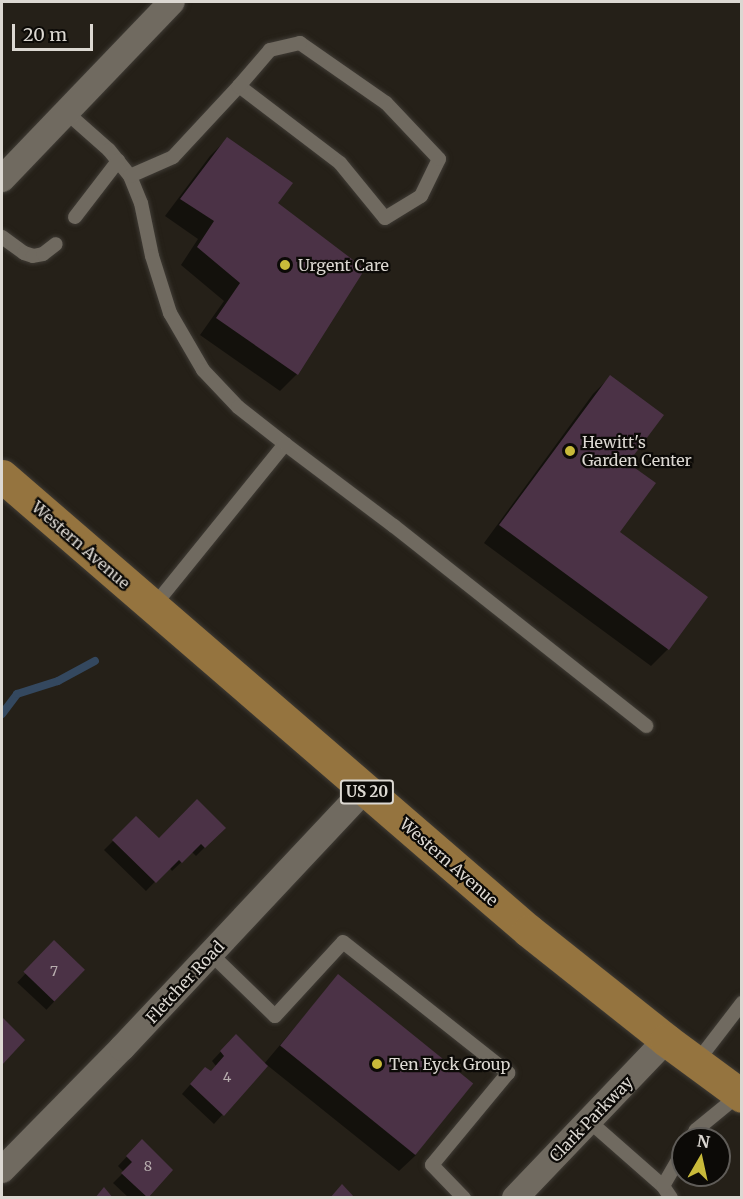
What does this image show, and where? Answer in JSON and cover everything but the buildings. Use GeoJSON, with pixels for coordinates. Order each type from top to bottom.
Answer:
{"type":"FeatureCollection","features":[{"type":"Feature","properties":{"kind":"main road","name":"Western Avenue"},"geometry":{"type":"LineString","coordinates":[[2,476],[529,931],[696,1064],[741,1095]]}},
{"type":"Feature","properties":{"kind":"street"},"geometry":{"type":"LineString","coordinates":[[2,179],[172,2]]}},
{"type":"Feature","properties":{"kind":"street","name":"Fletcher Road"},"geometry":{"type":"LineString","coordinates":[[2,1170],[211,954],[364,790]]}},
{"type":"Feature","properties":{"kind":"street","name":"Clark Parkway"},"geometry":{"type":"LineString","coordinates":[[515,1197],[666,1040]]}},
{"type":"Feature","properties":{"kind":"lane"},"geometry":{"type":"LineString","coordinates":[[130,176],[173,157],[270,50],[300,43],[386,103],[439,159],[421,196],[385,218],[340,163],[239,86]]}},
{"type":"Feature","properties":{"kind":"lane"},"geometry":{"type":"LineString","coordinates":[[66,112],[118,161],[130,176],[141,203],[152,256],[170,313],[203,370],[238,407],[404,533],[646,726]]}},
{"type":"Feature","properties":{"kind":"lane"},"geometry":{"type":"LineString","coordinates":[[75,217],[118,161]]}},
{"type":"Feature","properties":{"kind":"lane"},"geometry":{"type":"LineString","coordinates":[[2,237],[24,253],[33,255],[43,254],[56,244]]}},
{"type":"Feature","properties":{"kind":"lane"},"geometry":{"type":"LineString","coordinates":[[153,608],[285,444]]}},
{"type":"Feature","properties":{"kind":"lane"},"geometry":{"type":"LineString","coordinates":[[211,954],[275,1016],[343,942],[508,1073],[432,1165],[464,1197]]}},
{"type":"Feature","properties":{"kind":"lane"},"geometry":{"type":"LineString","coordinates":[[696,1064],[741,1003]]}},
{"type":"Feature","properties":{"kind":"lane"},"geometry":{"type":"LineString","coordinates":[[700,1127],[741,1095]]}},
{"type":"Feature","properties":{"kind":"lane"},"geometry":{"type":"LineString","coordinates":[[589,1121],[667,1192]]}},
{"type":"Feature","properties":{"kind":"waterway"},"geometry":{"type":"LineString","coordinates":[[2,714],[17,694],[58,681],[95,661]]}},
{"type":"Feature","properties":{"kind":"place","name":"Urgent Care"},"geometry":{"type":"Point","coordinates":[285,265]}},
{"type":"Feature","properties":{"kind":"place","name":"Hewitt's Garden Center"},"geometry":{"type":"Point","coordinates":[570,451]}},
{"type":"Feature","properties":{"kind":"place","name":"Ten Eyck Group"},"geometry":{"type":"Point","coordinates":[377,1064]}}]}
